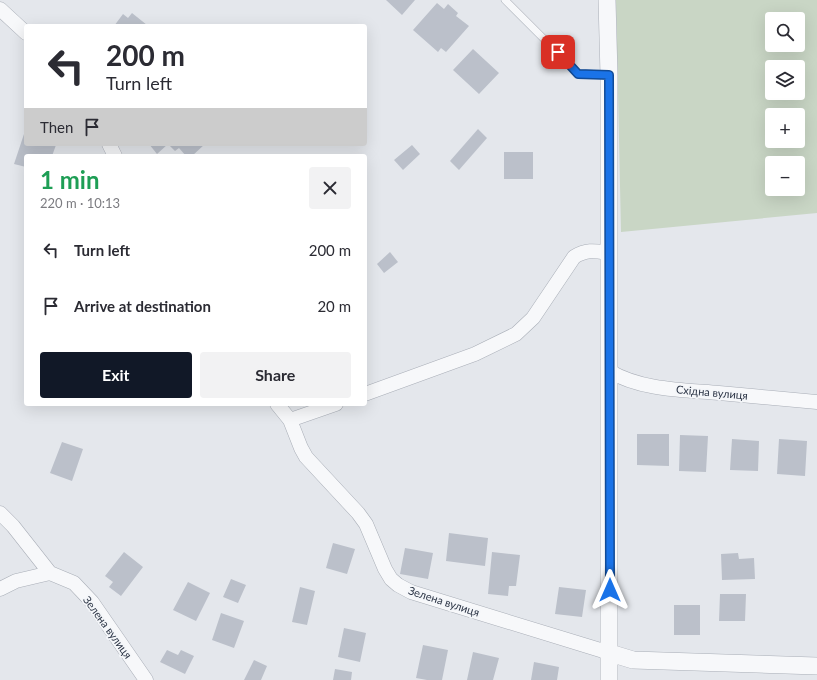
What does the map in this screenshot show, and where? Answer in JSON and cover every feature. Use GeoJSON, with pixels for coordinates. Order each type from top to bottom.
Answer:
{"type":"FeatureCollection","features":[{"type":"Feature","properties":{"kind":"street"},"geometry":{"type":"LineString","coordinates":[[607,0],[609,75],[609,680]]}},
{"type":"Feature","properties":{"kind":"street"},"geometry":{"type":"LineString","coordinates":[[0,9],[24,31]]}},
{"type":"Feature","properties":{"kind":"street"},"geometry":{"type":"LineString","coordinates":[[367,393],[475,354],[516,334],[533,318],[574,257],[582,252],[591,251],[609,253]]}},
{"type":"Feature","properties":{"kind":"street","name":"Східна вулиця"},"geometry":{"type":"LineString","coordinates":[[609,371],[621,378],[639,384],[690,391],[817,402]]}},
{"type":"Feature","properties":{"kind":"street","name":"Зелена вулиця"},"geometry":{"type":"LineString","coordinates":[[278,406],[290,420],[306,457],[358,513],[366,524],[385,569],[391,579],[398,585],[411,592],[610,653]]}},
{"type":"Feature","properties":{"kind":"street"},"geometry":{"type":"LineString","coordinates":[[290,420],[330,406]]}},
{"type":"Feature","properties":{"kind":"street","name":"Зелена вулиця"},"geometry":{"type":"LineString","coordinates":[[0,513],[13,526],[50,573],[74,583],[92,602],[146,680]]}},
{"type":"Feature","properties":{"kind":"street"},"geometry":{"type":"LineString","coordinates":[[0,589],[16,581],[50,573]]}},
{"type":"Feature","properties":{"kind":"street"},"geometry":{"type":"LineString","coordinates":[[610,653],[633,660],[817,666]]}},
{"type":"Feature","properties":{"kind":"lane"},"geometry":{"type":"LineString","coordinates":[[506,0],[578,74],[609,75]]}},
{"type":"Feature","properties":{"kind":"green space"},"geometry":{"type":"Polygon","coordinates":[[[616,0],[817,0],[817,213],[621,232],[616,0]]]}},
{"type":"Feature","properties":{"kind":"building"},"geometry":{"type":"Polygon","coordinates":[[[386,0],[415,0],[402,15],[386,0]]]}},
{"type":"Feature","properties":{"kind":"building"},"geometry":{"type":"Polygon","coordinates":[[[437,3],[444,9],[448,4],[458,13],[456,16],[469,26],[446,52],[441,48],[438,52],[413,30],[437,3]]]}},
{"type":"Feature","properties":{"kind":"building"},"geometry":{"type":"Polygon","coordinates":[[[132,13],[146,24],[116,24],[123,14],[128,18],[132,13]]]}},
{"type":"Feature","properties":{"kind":"building"},"geometry":{"type":"Polygon","coordinates":[[[473,49],[499,73],[479,94],[453,70],[473,49]]]}},
{"type":"Feature","properties":{"kind":"building"},"geometry":{"type":"Polygon","coordinates":[[[478,129],[487,138],[459,170],[450,161],[478,129]]]}},
{"type":"Feature","properties":{"kind":"building"},"geometry":{"type":"Polygon","coordinates":[[[24,134],[24,146],[56,146],[53,154],[24,154],[24,166],[14,164],[24,134]]]}},
{"type":"Feature","properties":{"kind":"building"},"geometry":{"type":"Polygon","coordinates":[[[412,145],[420,154],[403,170],[394,160],[412,145]]]}},
{"type":"Feature","properties":{"kind":"building"},"geometry":{"type":"Polygon","coordinates":[[[151,146],[166,146],[157,154],[151,146]]]}},
{"type":"Feature","properties":{"kind":"building"},"geometry":{"type":"Polygon","coordinates":[[[170,146],[203,146],[194,154],[184,154],[179,148],[175,151],[170,146]]]}},
{"type":"Feature","properties":{"kind":"building"},"geometry":{"type":"Polygon","coordinates":[[[504,152],[533,152],[533,179],[504,179],[504,152]]]}},
{"type":"Feature","properties":{"kind":"building"},"geometry":{"type":"Polygon","coordinates":[[[390,252],[398,262],[384,273],[377,264],[390,252]]]}},
{"type":"Feature","properties":{"kind":"building"},"geometry":{"type":"Polygon","coordinates":[[[637,434],[669,434],[669,466],[637,465],[637,434]]]}},
{"type":"Feature","properties":{"kind":"building"},"geometry":{"type":"Polygon","coordinates":[[[680,435],[708,436],[706,472],[679,471],[680,435]]]}},
{"type":"Feature","properties":{"kind":"building"},"geometry":{"type":"Polygon","coordinates":[[[732,439],[759,441],[758,471],[730,470],[732,439]]]}},
{"type":"Feature","properties":{"kind":"building"},"geometry":{"type":"Polygon","coordinates":[[[779,439],[807,441],[805,476],[777,474],[779,439]]]}},
{"type":"Feature","properties":{"kind":"building"},"geometry":{"type":"Polygon","coordinates":[[[62,442],[83,449],[72,481],[50,473],[62,442]]]}},
{"type":"Feature","properties":{"kind":"building"},"geometry":{"type":"Polygon","coordinates":[[[449,533],[488,538],[485,566],[446,561],[449,533]]]}},
{"type":"Feature","properties":{"kind":"building"},"geometry":{"type":"Polygon","coordinates":[[[333,543],[355,549],[347,574],[326,568],[333,543]]]}},
{"type":"Feature","properties":{"kind":"building"},"geometry":{"type":"Polygon","coordinates":[[[405,548],[433,553],[428,579],[400,574],[405,548]]]}},
{"type":"Feature","properties":{"kind":"building"},"geometry":{"type":"Polygon","coordinates":[[[124,552],[143,567],[121,596],[109,587],[113,582],[105,576],[124,552]]]}},
{"type":"Feature","properties":{"kind":"building"},"geometry":{"type":"Polygon","coordinates":[[[492,552],[520,555],[516,586],[509,586],[508,596],[488,594],[492,552]]]}},
{"type":"Feature","properties":{"kind":"building"},"geometry":{"type":"Polygon","coordinates":[[[738,553],[739,559],[754,558],[755,579],[722,580],[721,554],[738,553]]]}},
{"type":"Feature","properties":{"kind":"building"},"geometry":{"type":"Polygon","coordinates":[[[231,579],[246,585],[238,603],[223,597],[231,579]]]}},
{"type":"Feature","properties":{"kind":"building"},"geometry":{"type":"Polygon","coordinates":[[[188,582],[210,593],[196,621],[173,610],[188,582]]]}},
{"type":"Feature","properties":{"kind":"building"},"geometry":{"type":"Polygon","coordinates":[[[300,587],[315,591],[307,625],[292,622],[300,587]]]}},
{"type":"Feature","properties":{"kind":"building"},"geometry":{"type":"Polygon","coordinates":[[[559,587],[586,590],[582,617],[555,614],[559,587]]]}},
{"type":"Feature","properties":{"kind":"building"},"geometry":{"type":"Polygon","coordinates":[[[720,594],[746,594],[745,621],[719,621],[720,594]]]}},
{"type":"Feature","properties":{"kind":"building"},"geometry":{"type":"Polygon","coordinates":[[[674,605],[700,605],[700,635],[674,635],[674,605]]]}},
{"type":"Feature","properties":{"kind":"building"},"geometry":{"type":"Polygon","coordinates":[[[221,613],[244,621],[234,648],[212,640],[221,613]]]}},
{"type":"Feature","properties":{"kind":"building"},"geometry":{"type":"Polygon","coordinates":[[[344,628],[366,633],[360,662],[338,657],[344,628]]]}},
{"type":"Feature","properties":{"kind":"building"},"geometry":{"type":"Polygon","coordinates":[[[423,645],[448,650],[442,680],[416,678],[423,645]]]}},
{"type":"Feature","properties":{"kind":"building"},"geometry":{"type":"Polygon","coordinates":[[[167,650],[178,655],[181,650],[194,656],[185,674],[160,662],[167,650]]]}},
{"type":"Feature","properties":{"kind":"building"},"geometry":{"type":"Polygon","coordinates":[[[473,652],[499,658],[493,680],[467,680],[473,652]]]}},
{"type":"Feature","properties":{"kind":"building"},"geometry":{"type":"Polygon","coordinates":[[[254,660],[267,666],[261,680],[244,680],[254,660]]]}},
{"type":"Feature","properties":{"kind":"building"},"geometry":{"type":"Polygon","coordinates":[[[534,662],[559,667],[557,680],[531,680],[534,662]]]}},
{"type":"Feature","properties":{"kind":"building"},"geometry":{"type":"Polygon","coordinates":[[[335,669],[352,672],[351,680],[333,680],[335,669]]]}},
{"type":"Feature","properties":{"kind":"route"},"geometry":{"type":"LineString","coordinates":[[558,52],[578,74],[609,75],[610,590]]}}]}
